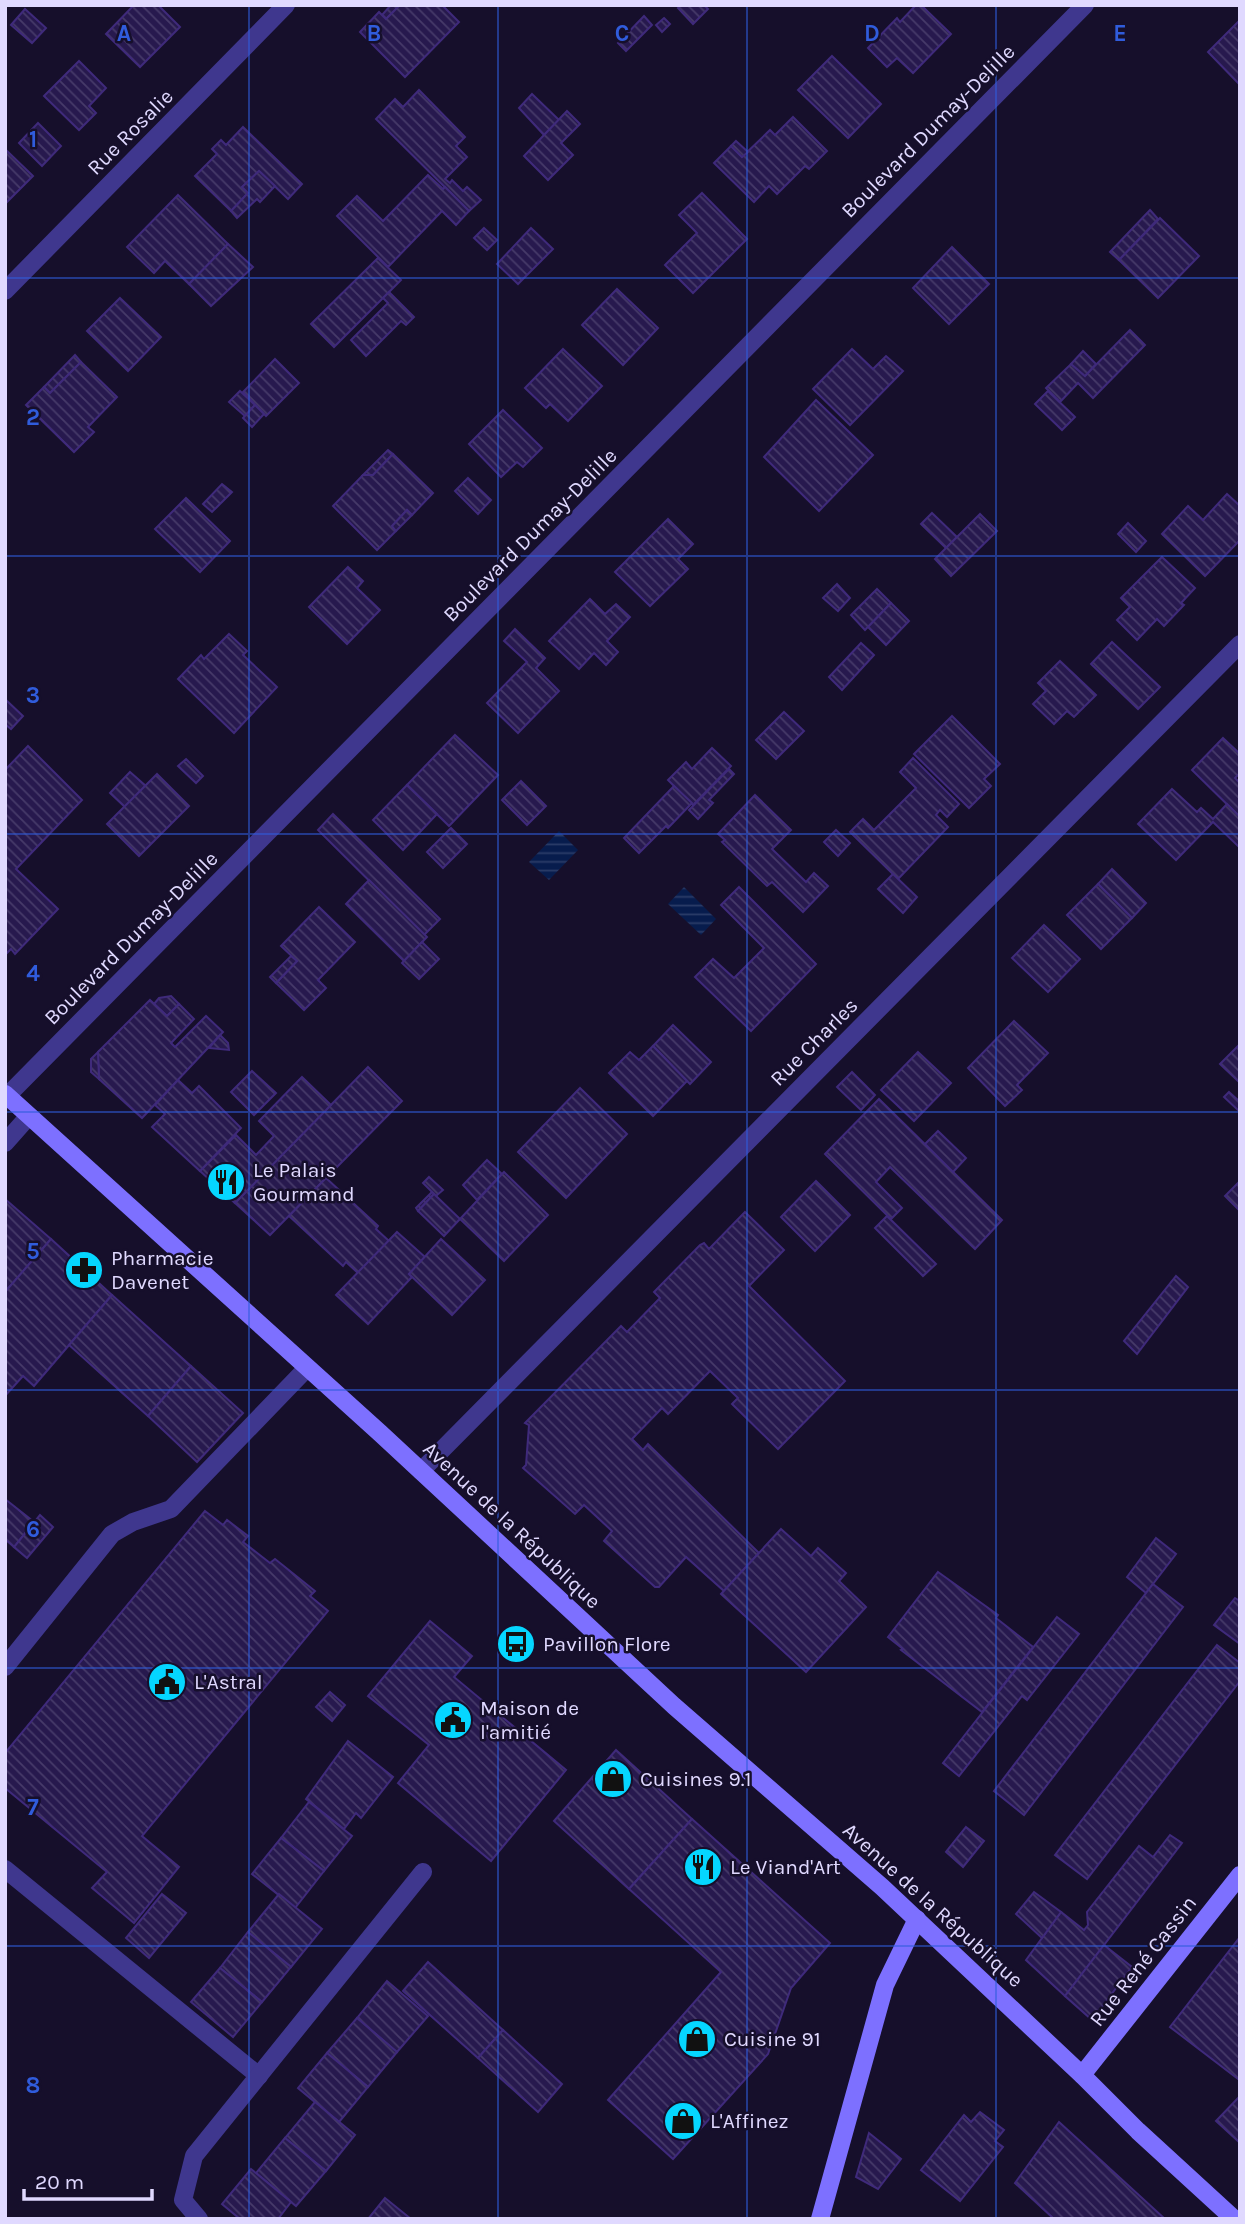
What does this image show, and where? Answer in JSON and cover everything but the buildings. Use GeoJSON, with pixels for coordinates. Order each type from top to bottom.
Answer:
{"type":"FeatureCollection","features":[{"type":"Feature","properties":{"kind":"main road","name":"Avenue de la République"},"geometry":{"type":"LineString","coordinates":[[6,1095],[27,1117],[421,1471],[674,1706],[917,1919],[1234,2219]]}},
{"type":"Feature","properties":{"kind":"main road","name":"Rue René Cassin"},"geometry":{"type":"LineString","coordinates":[[1082,2075],[1240,1875]]}},
{"type":"Feature","properties":{"kind":"main road"},"geometry":{"type":"LineString","coordinates":[[820,2219],[885,1985],[917,1919]]}},
{"type":"Feature","properties":{"kind":"street","name":"Rue Rosalie"},"geometry":{"type":"LineString","coordinates":[[5,291],[286,5]]}},
{"type":"Feature","properties":{"kind":"street","name":"Boulevard Dumay-Delille"},"geometry":{"type":"LineString","coordinates":[[6,1095],[1085,5]]}},
{"type":"Feature","properties":{"kind":"street","name":"Rue Charles"},"geometry":{"type":"LineString","coordinates":[[421,1471],[1240,644]]}},
{"type":"Feature","properties":{"kind":"street"},"geometry":{"type":"LineString","coordinates":[[5,1143],[27,1117]]}},
{"type":"Feature","properties":{"kind":"street"},"geometry":{"type":"LineString","coordinates":[[5,1667],[112,1534],[132,1522],[171,1509],[307,1368]]}},
{"type":"Feature","properties":{"kind":"street"},"geometry":{"type":"LineString","coordinates":[[5,1869],[259,2076]]}},
{"type":"Feature","properties":{"kind":"street"},"geometry":{"type":"LineString","coordinates":[[198,2219],[183,2200],[194,2156],[423,1872]]}},
{"type":"Feature","properties":{"kind":"water"},"geometry":{"type":"Polygon","coordinates":[[[559,831],[578,850],[549,880],[529,862],[559,831]]]}},
{"type":"Feature","properties":{"kind":"water"},"geometry":{"type":"Polygon","coordinates":[[[684,887],[716,919],[701,935],[668,904],[684,887]]]}},
{"type":"Feature","properties":{"kind":"place","name":"Le Palais Gourmand"},"geometry":{"type":"Point","coordinates":[226,1182]}},
{"type":"Feature","properties":{"kind":"place","name":"Pharmacie Davenet"},"geometry":{"type":"Point","coordinates":[84,1270]}},
{"type":"Feature","properties":{"kind":"place","name":"Pavillon Flore"},"geometry":{"type":"Point","coordinates":[516,1644]}},
{"type":"Feature","properties":{"kind":"place","name":"L'Astral"},"geometry":{"type":"Point","coordinates":[167,1682]}},
{"type":"Feature","properties":{"kind":"place","name":"Maison de l'amitié"},"geometry":{"type":"Point","coordinates":[453,1720]}},
{"type":"Feature","properties":{"kind":"place","name":"Cuisines 9.1"},"geometry":{"type":"Point","coordinates":[613,1779]}},
{"type":"Feature","properties":{"kind":"place","name":"Le Viand'Art"},"geometry":{"type":"Point","coordinates":[703,1867]}},
{"type":"Feature","properties":{"kind":"place","name":"Cuisine 91"},"geometry":{"type":"Point","coordinates":[697,2039]}},
{"type":"Feature","properties":{"kind":"place","name":"L'Affinez"},"geometry":{"type":"Point","coordinates":[683,2121]}}]}
